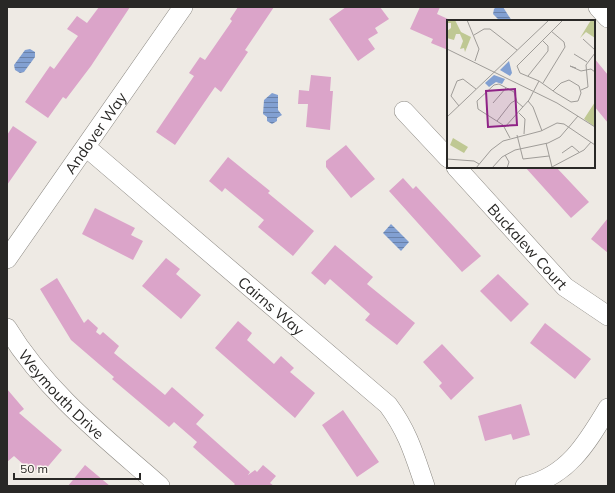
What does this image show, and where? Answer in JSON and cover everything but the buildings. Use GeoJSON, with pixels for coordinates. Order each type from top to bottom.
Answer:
{"type":"FeatureCollection","features":[{"type":"Feature","properties":{"kind":"street","name":"Andover Way"},"geometry":{"type":"LineString","coordinates":[[7,259],[183,7]]}},
{"type":"Feature","properties":{"kind":"street"},"geometry":{"type":"LineString","coordinates":[[598,7],[608,18]]}},
{"type":"Feature","properties":{"kind":"street"},"geometry":{"type":"LineString","coordinates":[[404,111],[447,157]]}},
{"type":"Feature","properties":{"kind":"street","name":"Cairns Way"},"geometry":{"type":"LineString","coordinates":[[86,147],[388,405],[402,423],[425,486]]}},
{"type":"Feature","properties":{"kind":"street","name":"Buckalew Court"},"geometry":{"type":"LineString","coordinates":[[457,168],[565,287],[608,316]]}},
{"type":"Feature","properties":{"kind":"street","name":"Weymouth Drive"},"geometry":{"type":"LineString","coordinates":[[7,328],[42,377],[72,409],[160,486]]}},
{"type":"Feature","properties":{"kind":"street"},"geometry":{"type":"LineString","coordinates":[[526,486],[552,475],[571,462],[585,446],[608,408]]}},
{"type":"Feature","properties":{"kind":"water"},"geometry":{"type":"Polygon","coordinates":[[[496,7],[503,7],[511,20],[499,20],[493,14],[496,7]]]}},
{"type":"Feature","properties":{"kind":"water"},"geometry":{"type":"Polygon","coordinates":[[[30,49],[35,52],[35,57],[24,72],[20,73],[15,70],[14,65],[25,50],[30,49]]]}},
{"type":"Feature","properties":{"kind":"water"},"geometry":{"type":"Polygon","coordinates":[[[272,93],[278,95],[278,110],[282,115],[272,124],[267,121],[267,117],[263,114],[264,100],[272,93]]]}},
{"type":"Feature","properties":{"kind":"water"},"geometry":{"type":"Polygon","coordinates":[[[391,224],[409,242],[401,251],[383,233],[391,224]]]}}]}
